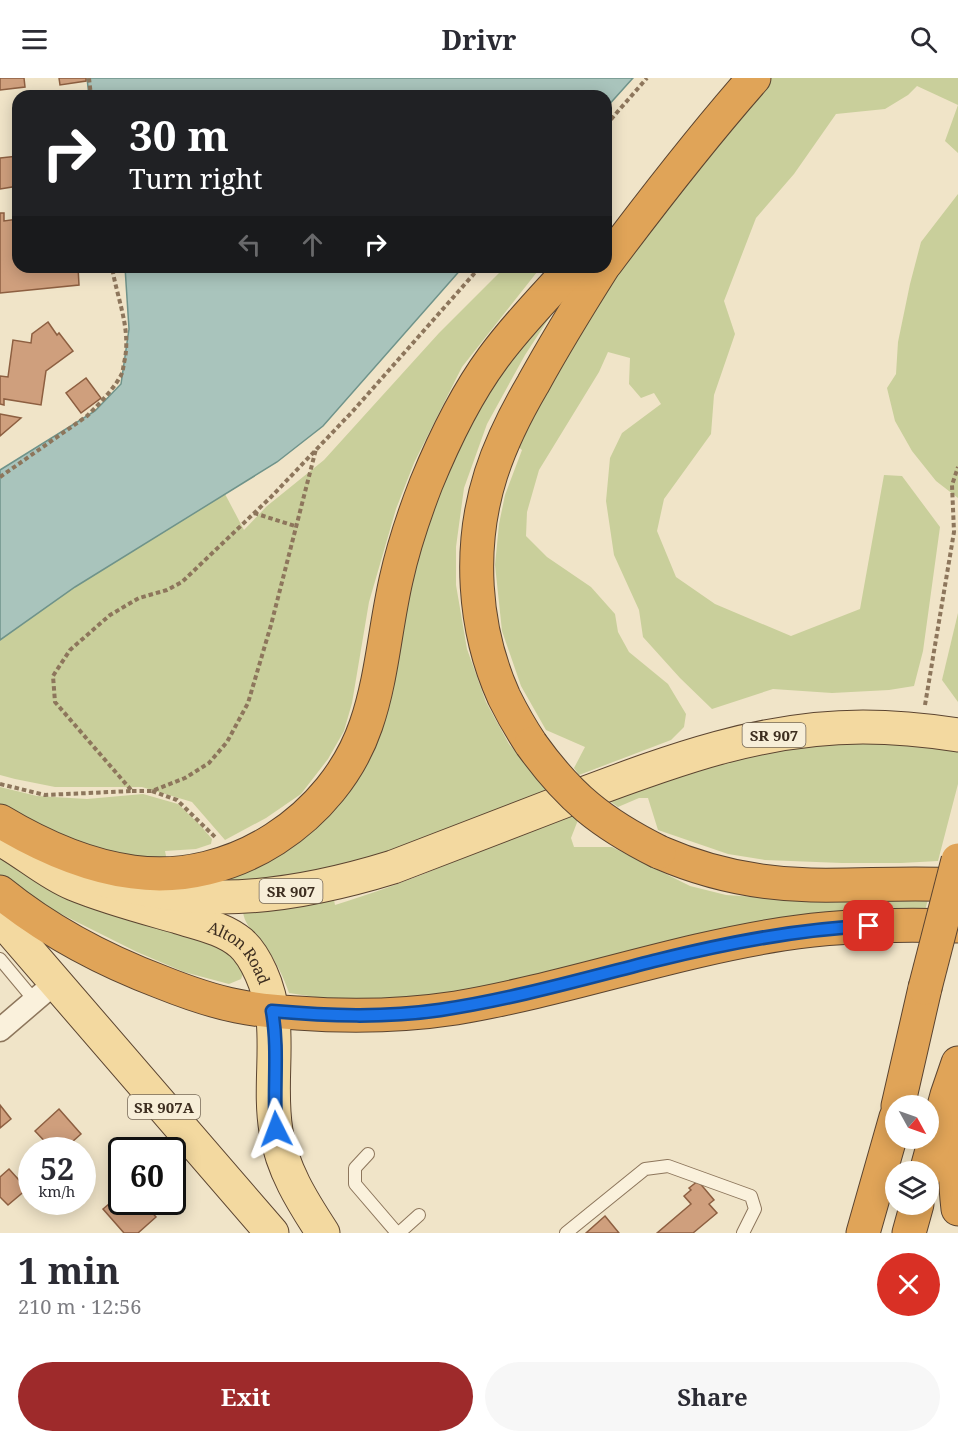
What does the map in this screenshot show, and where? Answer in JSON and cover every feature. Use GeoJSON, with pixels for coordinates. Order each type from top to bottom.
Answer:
{"type":"FeatureCollection","features":[{"type":"Feature","properties":{"kind":"highway"},"geometry":{"type":"LineString","coordinates":[[612,221],[738,78]]}},
{"type":"Feature","properties":{"kind":"highway"},"geometry":{"type":"LineString","coordinates":[[612,255],[695,147],[754,78]]}},
{"type":"Feature","properties":{"kind":"highway"},"geometry":{"type":"LineString","coordinates":[[4,836],[32,839],[108,867],[135,873],[187,872],[238,857],[270,842],[309,813],[332,789],[353,756],[366,726],[403,554],[440,452],[464,404],[492,359],[567,273]]}},
{"type":"Feature","properties":{"kind":"highway"},"geometry":{"type":"LineString","coordinates":[[599,273],[551,351],[511,426],[491,473],[484,498],[477,557],[480,617],[494,672],[517,722],[548,768],[588,809],[611,826],[658,852],[684,863],[758,881],[810,885],[958,885]]}},
{"type":"Feature","properties":{"kind":"highway"},"geometry":{"type":"LineString","coordinates":[[901,1095],[958,860]]}},
{"type":"Feature","properties":{"kind":"highway"},"geometry":{"type":"LineString","coordinates":[[0,892],[52,929],[96,954],[129,970],[191,994],[237,1006],[272,1011],[367,1016],[437,1010],[517,995],[696,951],[783,934],[833,928],[958,926]]}},
{"type":"Feature","properties":{"kind":"highway"},"geometry":{"type":"LineString","coordinates":[[929,1161],[958,1063]]}},
{"type":"Feature","properties":{"kind":"highway"},"geometry":{"type":"LineString","coordinates":[[958,1132],[955,1182],[958,1209]]}},
{"type":"Feature","properties":{"kind":"highway"},"geometry":{"type":"LineString","coordinates":[[863,1233],[887,1149]]}},
{"type":"Feature","properties":{"kind":"highway"},"geometry":{"type":"LineString","coordinates":[[909,1233],[914,1215]]}},
{"type":"Feature","properties":{"kind":"main road","name":"SR 907"},"geometry":{"type":"LineString","coordinates":[[4,836],[39,858],[116,883],[220,897],[250,896],[353,879],[393,867],[641,772],[732,744],[811,730],[861,727],[921,730],[958,735]]}},
{"type":"Feature","properties":{"kind":"main road","name":"Alton Road"},"geometry":{"type":"LineString","coordinates":[[4,836],[64,880],[112,898],[212,927],[228,934],[246,948],[263,977],[272,1011],[275,1034],[274,1101],[280,1153],[303,1204],[323,1233]]}},
{"type":"Feature","properties":{"kind":"main road","name":"SR 907A"},"geometry":{"type":"LineString","coordinates":[[0,918],[45,991],[272,1233]]}},
{"type":"Feature","properties":{"kind":"street"},"geometry":{"type":"LineString","coordinates":[[0,1030],[45,991]]}},
{"type":"Feature","properties":{"kind":"lane"},"geometry":{"type":"LineString","coordinates":[[0,959],[45,991]]}},
{"type":"Feature","properties":{"kind":"lane"},"geometry":{"type":"LineString","coordinates":[[368,1154],[355,1168],[355,1184],[398,1233],[419,1215]]}},
{"type":"Feature","properties":{"kind":"lane"},"geometry":{"type":"LineString","coordinates":[[566,1233],[645,1169],[668,1166],[751,1196],[755,1209],[743,1233]]}},
{"type":"Feature","properties":{"kind":"path"},"geometry":{"type":"LineString","coordinates":[[612,118],[647,78]]}},
{"type":"Feature","properties":{"kind":"path"},"geometry":{"type":"LineString","coordinates":[[0,477],[87,416],[121,376],[127,352],[127,339],[113,273]]}},
{"type":"Feature","properties":{"kind":"path"},"geometry":{"type":"LineString","coordinates":[[132,791],[55,702],[53,676],[70,650],[110,615],[139,598],[167,590],[182,582],[254,513],[352,412],[475,273]]}},
{"type":"Feature","properties":{"kind":"path"},"geometry":{"type":"LineString","coordinates":[[152,791],[185,778],[209,763],[227,742],[248,703],[271,626],[316,449]]}},
{"type":"Feature","properties":{"kind":"path"},"geometry":{"type":"LineString","coordinates":[[921,730],[954,532],[952,485],[958,467]]}},
{"type":"Feature","properties":{"kind":"path"},"geometry":{"type":"LineString","coordinates":[[254,513],[296,526]]}},
{"type":"Feature","properties":{"kind":"path"},"geometry":{"type":"LineString","coordinates":[[0,784],[45,795],[152,791],[177,800],[238,857]]}},
{"type":"Feature","properties":{"kind":"green space"},"geometry":{"type":"Polygon","coordinates":[[[762,78],[958,78],[958,105],[917,86],[908,95],[885,109],[836,114],[794,174],[756,218],[724,301],[735,334],[714,395],[711,434],[664,499],[657,531],[676,577],[715,604],[791,636],[860,609],[884,475],[902,476],[940,527],[923,651],[914,686],[889,690],[832,693],[773,689],[712,709],[680,678],[643,637],[639,610],[614,555],[606,501],[610,458],[622,433],[661,404],[654,393],[641,398],[629,384],[630,358],[608,352],[599,372],[539,470],[527,512],[526,536],[547,557],[591,587],[615,614],[618,632],[629,652],[668,684],[686,714],[684,727],[671,740],[579,775],[574,768],[585,747],[546,730],[521,686],[502,631],[495,565],[499,524],[505,495],[522,450],[514,443],[643,226],[762,78]]]}},
{"type":"Feature","properties":{"kind":"green space"},"geometry":{"type":"Polygon","coordinates":[[[958,105],[958,153],[945,141],[958,105]]]}},
{"type":"Feature","properties":{"kind":"green space"},"geometry":{"type":"Polygon","coordinates":[[[958,194],[958,498],[936,481],[912,451],[895,421],[887,388],[896,374],[898,342],[921,242],[958,194]]]}},
{"type":"Feature","properties":{"kind":"green space"},"geometry":{"type":"Polygon","coordinates":[[[499,273],[536,273],[462,367],[414,463],[396,509],[369,602],[352,703],[344,731],[328,759],[301,794],[266,818],[225,840],[192,802],[142,787],[55,787],[0,775],[0,640],[75,587],[225,494],[244,530],[267,506],[324,460],[439,333],[499,273]]]}},
{"type":"Feature","properties":{"kind":"green space"},"geometry":{"type":"Polygon","coordinates":[[[557,306],[525,355],[487,424],[464,488],[456,547],[456,585],[467,649],[486,702],[509,744],[550,793],[410,854],[217,889],[216,876],[320,814],[414,543],[497,368],[557,306]]]}},
{"type":"Feature","properties":{"kind":"green space"},"geometry":{"type":"Polygon","coordinates":[[[958,613],[958,702],[942,680],[958,613]]]}},
{"type":"Feature","properties":{"kind":"green space"},"geometry":{"type":"Polygon","coordinates":[[[958,741],[958,784],[938,861],[842,863],[765,860],[728,854],[658,830],[648,798],[639,798],[618,807],[604,797],[781,743],[958,741]]]}},
{"type":"Feature","properties":{"kind":"green space"},"geometry":{"type":"Polygon","coordinates":[[[0,787],[37,796],[87,799],[143,794],[178,804],[212,839],[211,844],[196,849],[165,851],[164,861],[123,860],[0,809],[0,787]]]}},
{"type":"Feature","properties":{"kind":"green space"},"geometry":{"type":"Polygon","coordinates":[[[570,812],[578,820],[571,838],[574,847],[612,847],[690,886],[726,895],[806,900],[928,899],[925,911],[381,1004],[289,993],[274,961],[244,917],[243,912],[334,900],[335,905],[434,870],[570,812]]]}},
{"type":"Feature","properties":{"kind":"green space"},"geometry":{"type":"Polygon","coordinates":[[[0,853],[229,946],[244,971],[241,979],[229,984],[184,972],[137,952],[33,900],[0,875],[0,853]]]}},
{"type":"Feature","properties":{"kind":"water"},"geometry":{"type":"Polygon","coordinates":[[[87,78],[633,78],[612,101],[612,90],[88,90],[87,78]]]}},
{"type":"Feature","properties":{"kind":"water"},"geometry":{"type":"Polygon","coordinates":[[[125,273],[458,273],[323,426],[277,462],[75,587],[0,640],[0,470],[95,411],[121,384],[129,329],[125,273]]]}},
{"type":"Feature","properties":{"kind":"building"},"geometry":{"type":"Polygon","coordinates":[[[0,78],[24,78],[25,87],[0,90],[0,78]]]}},
{"type":"Feature","properties":{"kind":"building"},"geometry":{"type":"Polygon","coordinates":[[[59,78],[86,78],[86,81],[60,85],[59,78]]]}},
{"type":"Feature","properties":{"kind":"building"},"geometry":{"type":"Polygon","coordinates":[[[12,157],[12,187],[0,189],[0,158],[12,157]]]}},
{"type":"Feature","properties":{"kind":"building"},"geometry":{"type":"Polygon","coordinates":[[[0,213],[4,213],[4,221],[12,220],[12,273],[78,273],[79,285],[0,293],[0,213]]]}},
{"type":"Feature","properties":{"kind":"building"},"geometry":{"type":"Polygon","coordinates":[[[48,322],[73,351],[46,371],[41,405],[4,399],[4,405],[0,404],[0,376],[8,377],[13,340],[31,343],[32,334],[48,322]]]}},
{"type":"Feature","properties":{"kind":"building"},"geometry":{"type":"Polygon","coordinates":[[[86,378],[101,398],[81,413],[66,393],[86,378]]]}},
{"type":"Feature","properties":{"kind":"building"},"geometry":{"type":"Polygon","coordinates":[[[0,414],[21,418],[0,436],[0,414]]]}},
{"type":"Feature","properties":{"kind":"building"},"geometry":{"type":"Polygon","coordinates":[[[0,1105],[11,1119],[0,1128],[0,1105]]]}},
{"type":"Feature","properties":{"kind":"building"},"geometry":{"type":"Polygon","coordinates":[[[59,1109],[81,1134],[78,1137],[41,1137],[35,1131],[59,1109]]]}},
{"type":"Feature","properties":{"kind":"building"},"geometry":{"type":"Polygon","coordinates":[[[9,1169],[18,1179],[18,1197],[8,1205],[0,1197],[0,1177],[9,1169]]]}},
{"type":"Feature","properties":{"kind":"building"},"geometry":{"type":"Polygon","coordinates":[[[698,1181],[714,1200],[709,1204],[717,1213],[693,1233],[657,1233],[691,1204],[684,1196],[691,1190],[689,1188],[698,1181]]]}},
{"type":"Feature","properties":{"kind":"building"},"geometry":{"type":"Polygon","coordinates":[[[108,1205],[108,1215],[103,1209],[108,1205]]]}},
{"type":"Feature","properties":{"kind":"building"},"geometry":{"type":"Polygon","coordinates":[[[108,1215],[154,1215],[156,1217],[138,1233],[124,1233],[108,1215]]]}},
{"type":"Feature","properties":{"kind":"building"},"geometry":{"type":"Polygon","coordinates":[[[605,1216],[619,1233],[586,1233],[605,1216]]]}},
{"type":"Feature","properties":{"kind":"route"},"geometry":{"type":"LineString","coordinates":[[276,1129],[275,1034],[272,1011],[367,1016],[437,1010],[527,993],[741,942],[804,931],[869,926]]}}]}
